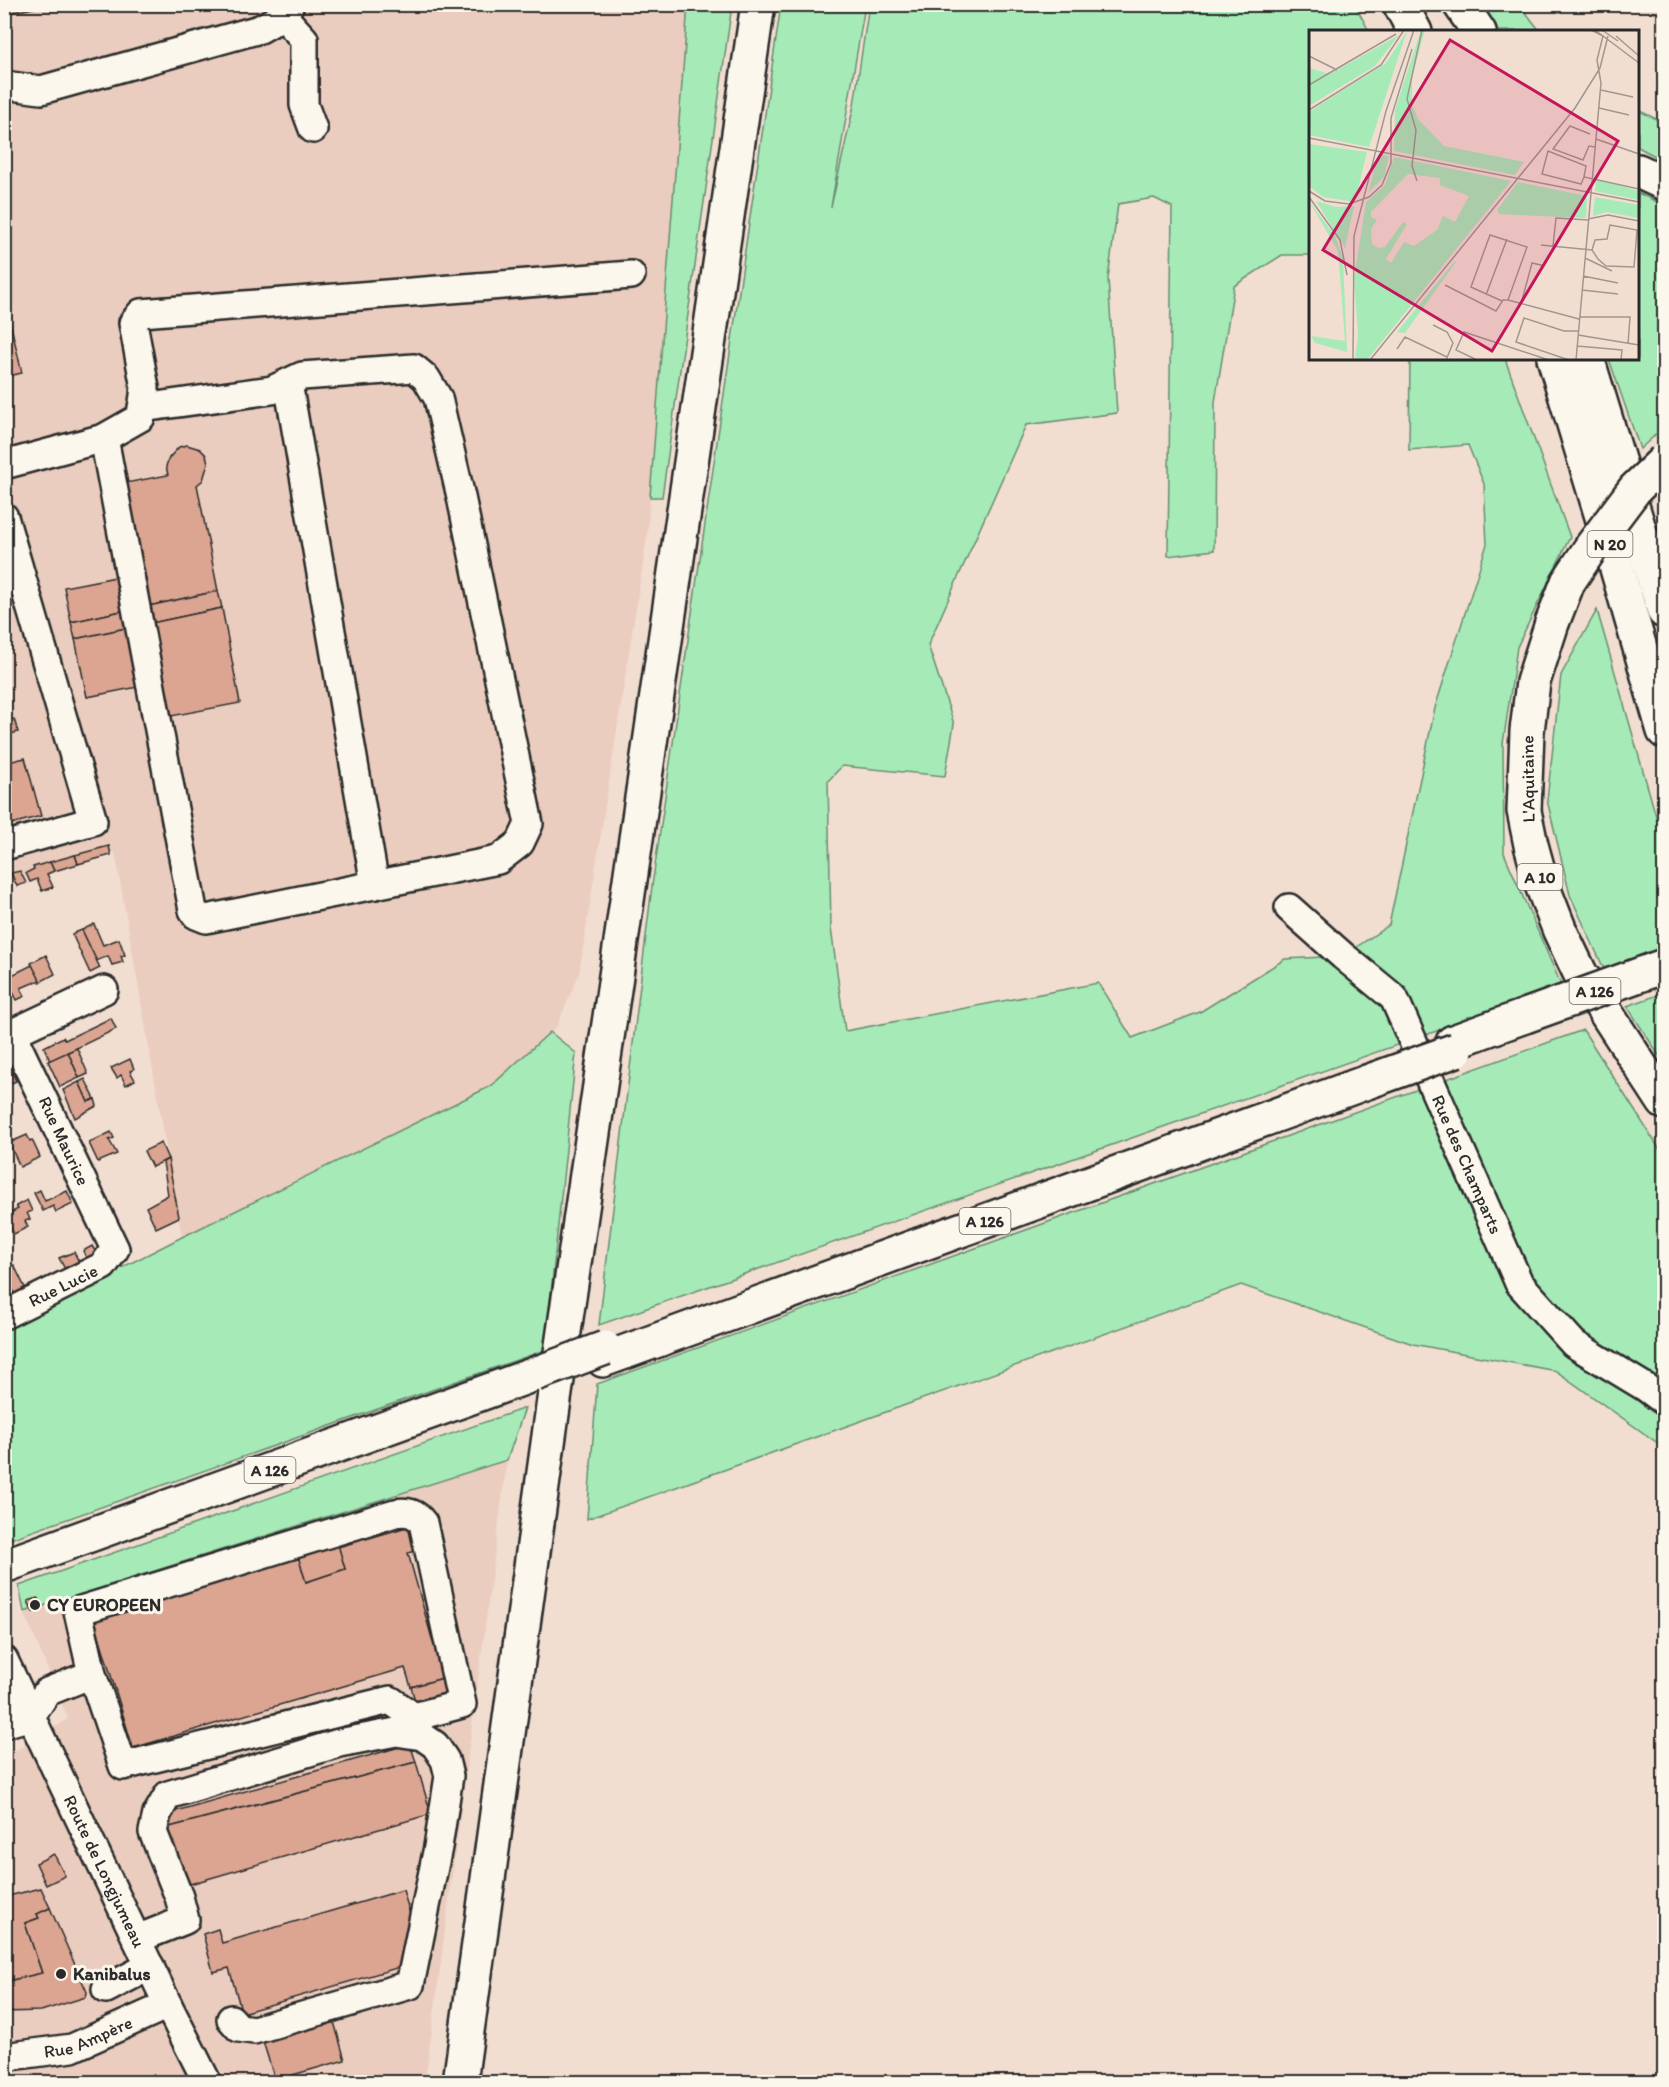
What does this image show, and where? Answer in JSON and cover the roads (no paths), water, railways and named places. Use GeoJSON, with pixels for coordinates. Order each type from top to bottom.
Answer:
{"type":"FeatureCollection","features":[{"type":"Feature","properties":{"kind":"highway"},"geometry":{"type":"LineString","coordinates":[[460,2082],[554,1395],[758,4]]}},
{"type":"Feature","properties":{"kind":"highway"},"geometry":{"type":"LineString","coordinates":[[1400,4],[1414,30]]}},
{"type":"Feature","properties":{"kind":"highway"},"geometry":{"type":"LineString","coordinates":[[1438,4],[1451,30]]}},
{"type":"Feature","properties":{"kind":"highway"},"geometry":{"type":"LineString","coordinates":[[1460,4],[1478,30]]}},
{"type":"Feature","properties":{"kind":"highway"},"geometry":{"type":"LineString","coordinates":[[1639,171],[1665,183]]}},
{"type":"Feature","properties":{"kind":"highway","name":"N 20"},"geometry":{"type":"LineString","coordinates":[[1555,360],[1665,731]]}},
{"type":"Feature","properties":{"kind":"highway","name":"N 20"},"geometry":{"type":"LineString","coordinates":[[1588,360],[1665,611]]}},
{"type":"Feature","properties":{"kind":"highway","name":"L'Aquitaine"},"geometry":{"type":"LineString","coordinates":[[1665,461],[1635,489],[1568,582],[1533,682],[1527,731],[1524,811],[1531,845],[1546,894],[1580,973],[1665,1102]]}},
{"type":"Feature","properties":{"kind":"highway","name":"A 126"},"geometry":{"type":"LineString","coordinates":[[1527,1021],[1665,966]]}},
{"type":"Feature","properties":{"kind":"highway","name":"A 126"},"geometry":{"type":"LineString","coordinates":[[6,1570],[1455,1046],[1665,976]]}},
{"type":"Feature","properties":{"kind":"street"},"geometry":{"type":"LineString","coordinates":[[4,85],[41,90],[260,29],[286,10],[304,39],[304,105],[313,129]]}},
{"type":"Feature","properties":{"kind":"street"},"geometry":{"type":"LineString","coordinates":[[4,465],[104,438],[141,417],[144,388],[133,323],[141,313],[631,275]]}},
{"type":"Feature","properties":{"kind":"street"},"geometry":{"type":"LineString","coordinates":[[104,438],[191,899],[196,915],[206,919],[498,860],[520,843],[529,824],[438,398],[426,378],[414,368],[302,376],[272,390],[142,408]]}},
{"type":"Feature","properties":{"kind":"street"},"geometry":{"type":"LineString","coordinates":[[288,383],[375,885]]}},
{"type":"Feature","properties":{"kind":"street"},"geometry":{"type":"LineString","coordinates":[[4,517],[93,821],[4,846]]}},
{"type":"Feature","properties":{"kind":"street","name":"Rue des Champarts"},"geometry":{"type":"LineString","coordinates":[[1289,908],[1394,998],[1519,1283],[1574,1344],[1665,1401]]}},
{"type":"Feature","properties":{"kind":"street"},"geometry":{"type":"LineString","coordinates":[[8,1036],[104,990]]}},
{"type":"Feature","properties":{"kind":"street","name":"Rue Maurice"},"geometry":{"type":"LineString","coordinates":[[8,1036],[115,1249]]}},
{"type":"Feature","properties":{"kind":"street","name":"Rue Lucie"},"geometry":{"type":"LineString","coordinates":[[4,1315],[103,1266],[115,1249]]}},
{"type":"Feature","properties":{"kind":"street"},"geometry":{"type":"LineString","coordinates":[[406,1512],[418,1516],[423,1523],[462,1704],[414,1717],[390,1700],[123,1766],[92,1674],[78,1611],[384,1516],[406,1512]]}},
{"type":"Feature","properties":{"kind":"street","name":"Route de Longjumeau"},"geometry":{"type":"LineString","coordinates":[[4,1660],[204,2081]]}},
{"type":"Feature","properties":{"kind":"street"},"geometry":{"type":"LineString","coordinates":[[4,1724],[31,1716],[47,1692],[92,1674]]}},
{"type":"Feature","properties":{"kind":"street"},"geometry":{"type":"LineString","coordinates":[[136,1940],[185,1920],[179,1897],[153,1832],[157,1814],[168,1795],[339,1743],[396,1732],[422,1736],[435,1745],[445,1760],[449,1776],[438,1847],[410,1985],[254,2030],[239,2028],[231,2019]]}},
{"type":"Feature","properties":{"kind":"street"},"geometry":{"type":"LineString","coordinates":[[106,1989],[150,1966]]}},
{"type":"Feature","properties":{"kind":"street","name":"Rue Ampère"},"geometry":{"type":"LineString","coordinates":[[4,2057],[72,2048],[168,2005]]}},
{"type":"Feature","properties":{"kind":"place","name":"CY EUROPEEN"},"geometry":{"type":"Point","coordinates":[35,1605]}},
{"type":"Feature","properties":{"kind":"place","name":"Kanibalus"},"geometry":{"type":"Point","coordinates":[61,1974]}}]}
